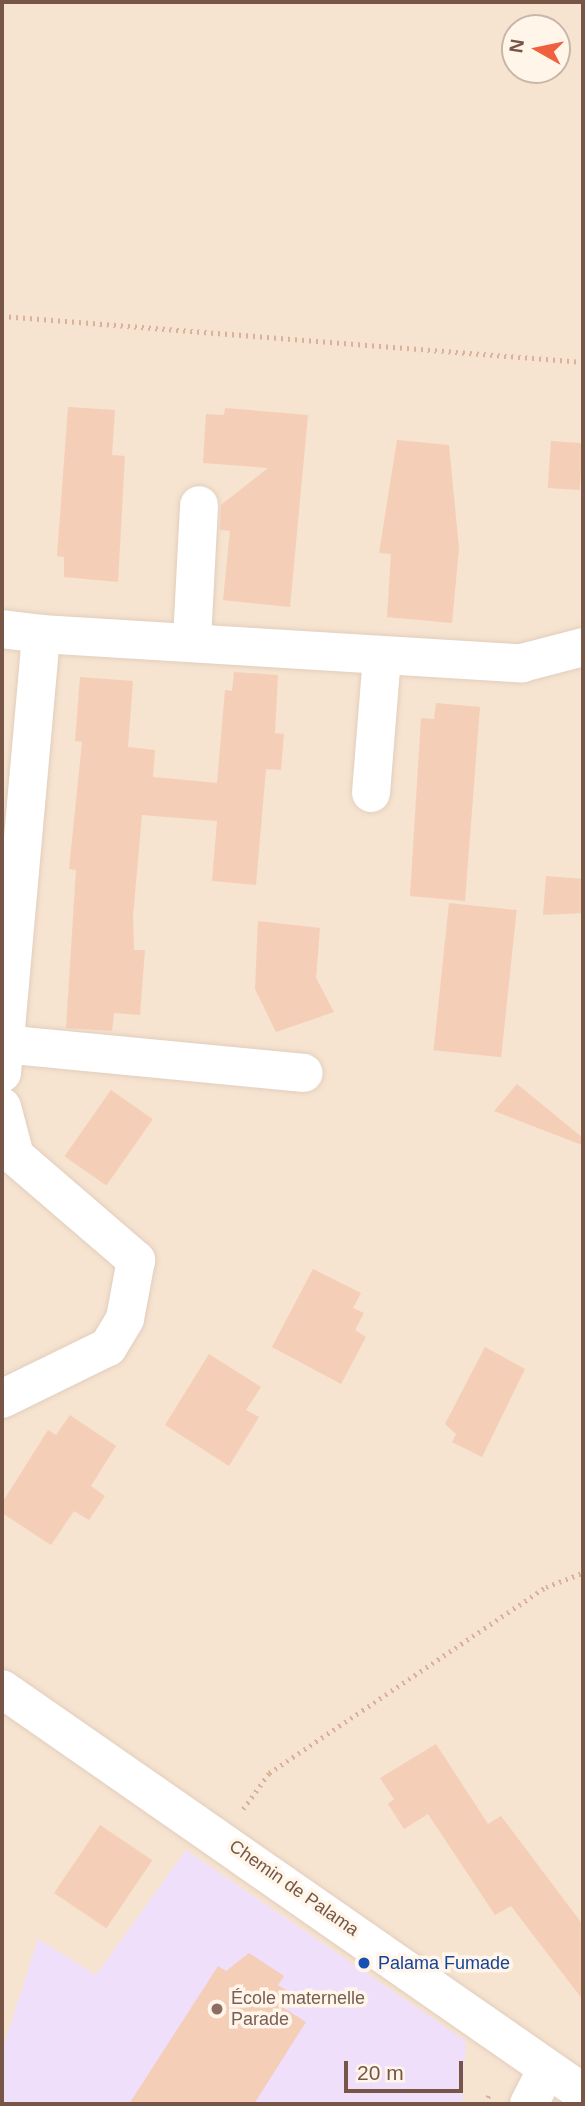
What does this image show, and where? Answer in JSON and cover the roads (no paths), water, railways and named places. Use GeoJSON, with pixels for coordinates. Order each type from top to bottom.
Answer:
{"type":"FeatureCollection","features":[{"type":"Feature","properties":{"kind":"street"},"geometry":{"type":"LineString","coordinates":[[192,640],[200,505]]}},
{"type":"Feature","properties":{"kind":"street"},"geometry":{"type":"LineString","coordinates":[[2,629],[41,634],[192,640],[382,656],[522,663],[583,647]]}},
{"type":"Feature","properties":{"kind":"street"},"geometry":{"type":"LineString","coordinates":[[41,634],[2,1059],[304,1073]]}},
{"type":"Feature","properties":{"kind":"street"},"geometry":{"type":"LineString","coordinates":[[371,793],[382,656]]}},
{"type":"Feature","properties":{"kind":"street"},"geometry":{"type":"LineString","coordinates":[[2,1107],[8,1152],[136,1260],[125,1319],[108,1347],[2,1399]]}},
{"type":"Feature","properties":{"kind":"street","name":"Chemin de Palama"},"geometry":{"type":"LineString","coordinates":[[2,1689],[222,1838],[570,2081]]}},
{"type":"Feature","properties":{"kind":"street"},"geometry":{"type":"LineString","coordinates":[[529,2104],[570,2081]]}},
{"type":"Feature","properties":{"kind":"place","name":"Palama Fumade"},"geometry":{"type":"Point","coordinates":[364,1963]}},
{"type":"Feature","properties":{"kind":"place","name":"École maternelle Parade"},"geometry":{"type":"Point","coordinates":[217,2009]}}]}
